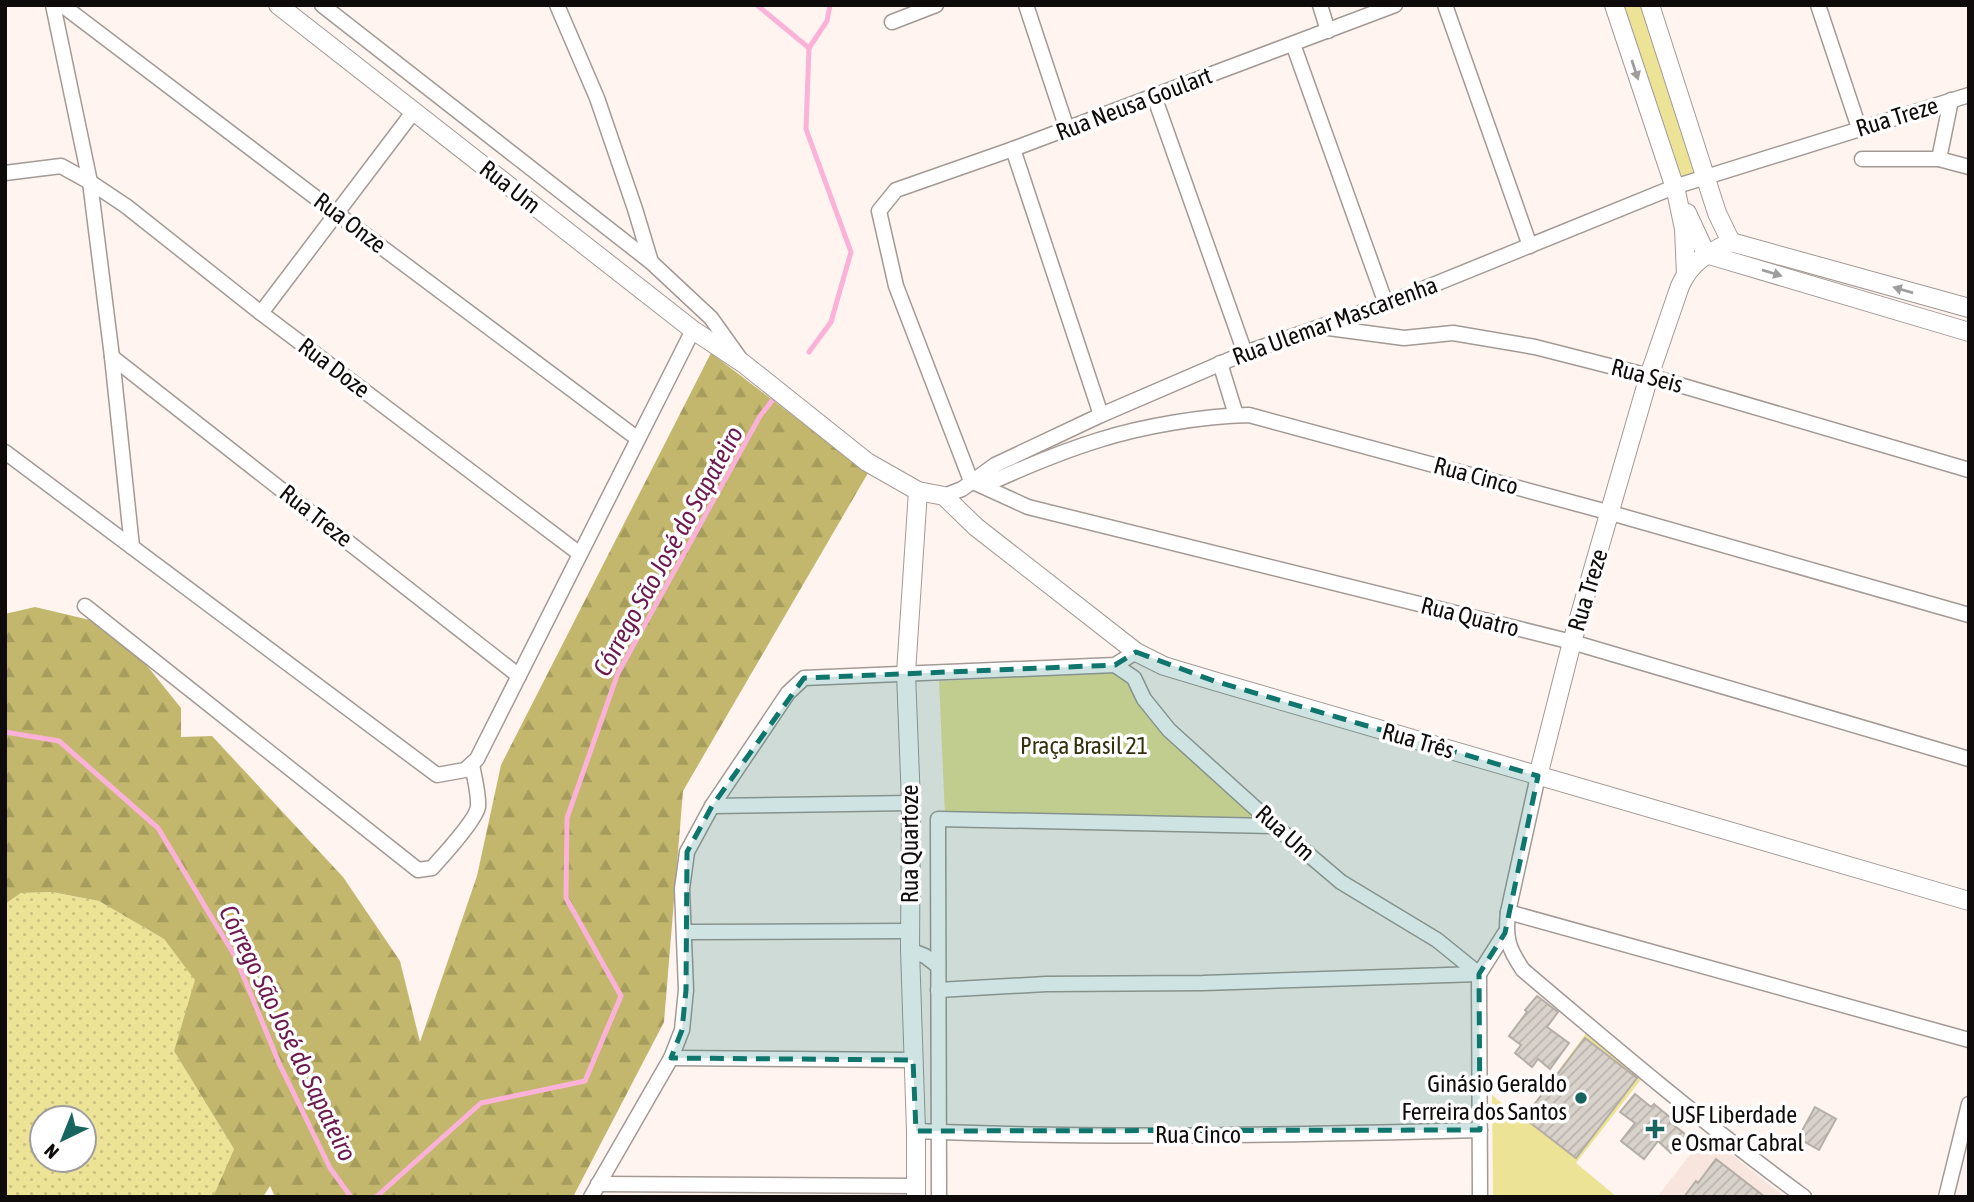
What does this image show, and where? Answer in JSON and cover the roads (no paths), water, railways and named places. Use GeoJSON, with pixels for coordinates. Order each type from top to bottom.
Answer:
{"type":"FeatureCollection","features":[{"type":"Feature","properties":{"kind":"street"},"geometry":{"type":"LineString","coordinates":[[53,5],[90,182],[113,357],[132,547]]}},
{"type":"Feature","properties":{"kind":"street","name":"Rua Onze"},"geometry":{"type":"LineString","coordinates":[[62,5],[638,439]]}},
{"type":"Feature","properties":{"kind":"street","name":"Rua Um"},"geometry":{"type":"LineString","coordinates":[[278,5],[693,330],[744,364],[867,462],[918,491],[944,496]]}},
{"type":"Feature","properties":{"kind":"street","name":"Rua Um"},"geometry":{"type":"LineString","coordinates":[[322,5],[651,262],[711,318],[744,364]]}},
{"type":"Feature","properties":{"kind":"street"},"geometry":{"type":"LineString","coordinates":[[557,5],[597,98],[651,262]]}},
{"type":"Feature","properties":{"kind":"street"},"geometry":{"type":"LineString","coordinates":[[892,22],[936,5]]}},
{"type":"Feature","properties":{"kind":"street"},"geometry":{"type":"LineString","coordinates":[[1026,5],[1067,129]]}},
{"type":"Feature","properties":{"kind":"street"},"geometry":{"type":"LineString","coordinates":[[1320,5],[1328,31]]}},
{"type":"Feature","properties":{"kind":"street","name":"Rua Neusa Goulart"},"geometry":{"type":"LineString","coordinates":[[977,484],[896,286],[879,211],[896,190],[1067,129],[1395,5]]}},
{"type":"Feature","properties":{"kind":"street"},"geometry":{"type":"LineString","coordinates":[[1445,5],[1530,246]]}},
{"type":"Feature","properties":{"kind":"street"},"geometry":{"type":"LineString","coordinates":[[1614,5],[1675,189],[1685,229],[1686,274]]}},
{"type":"Feature","properties":{"kind":"street"},"geometry":{"type":"LineString","coordinates":[[1650,5],[1717,213],[1731,242]]}},
{"type":"Feature","properties":{"kind":"street"},"geometry":{"type":"LineString","coordinates":[[1818,5],[1859,128]]}},
{"type":"Feature","properties":{"kind":"street"},"geometry":{"type":"LineString","coordinates":[[1293,44],[1386,304]]}},
{"type":"Feature","properties":{"kind":"street","name":"Rua Treze"},"geometry":{"type":"LineString","coordinates":[[1706,177],[1969,95]]}},
{"type":"Feature","properties":{"kind":"street"},"geometry":{"type":"LineString","coordinates":[[1154,96],[1245,353]]}},
{"type":"Feature","properties":{"kind":"street"},"geometry":{"type":"LineString","coordinates":[[1939,159],[1951,100]]}},
{"type":"Feature","properties":{"kind":"street"},"geometry":{"type":"LineString","coordinates":[[261,313],[414,111]]}},
{"type":"Feature","properties":{"kind":"street"},"geometry":{"type":"LineString","coordinates":[[1013,149],[1101,415]]}},
{"type":"Feature","properties":{"kind":"street"},"geometry":{"type":"LineString","coordinates":[[1862,159],[1939,159],[1969,167]]}},
{"type":"Feature","properties":{"kind":"street","name":"Rua Doze"},"geometry":{"type":"LineString","coordinates":[[5,173],[61,166],[90,182],[580,554]]}},
{"type":"Feature","properties":{"kind":"street","name":"Rua Ulemar Mascarenha"},"geometry":{"type":"LineString","coordinates":[[977,484],[995,465],[1220,363],[1386,304],[1706,177]]}},
{"type":"Feature","properties":{"kind":"street"},"geometry":{"type":"LineString","coordinates":[[1675,189],[1706,254],[1969,332]]}},
{"type":"Feature","properties":{"kind":"street"},"geometry":{"type":"LineString","coordinates":[[1686,274],[1698,259],[1731,242],[1969,308]]}},
{"type":"Feature","properties":{"kind":"street","name":"Rua Treze"},"geometry":{"type":"LineString","coordinates":[[1508,912],[1538,776],[1572,642],[1649,376],[1686,274]]}},
{"type":"Feature","properties":{"kind":"street","name":"Rua Seis"},"geometry":{"type":"LineString","coordinates":[[1318,327],[1404,338],[1453,333],[1535,347],[1649,376],[1969,470]]}},
{"type":"Feature","properties":{"kind":"street"},"geometry":{"type":"LineString","coordinates":[[5,452],[437,775],[465,770],[477,759],[693,330]]}},
{"type":"Feature","properties":{"kind":"street","name":"Rua Treze"},"geometry":{"type":"LineString","coordinates":[[113,357],[519,676]]}},
{"type":"Feature","properties":{"kind":"street"},"geometry":{"type":"LineString","coordinates":[[1220,363],[1236,415]]}},
{"type":"Feature","properties":{"kind":"street","name":"Rua Cinco"},"geometry":{"type":"LineString","coordinates":[[977,484],[1100,440],[1163,425],[1222,416],[1249,415],[1611,513],[1969,615]]}},
{"type":"Feature","properties":{"kind":"street"},"geometry":{"type":"LineString","coordinates":[[944,496],[977,484]]}},
{"type":"Feature","properties":{"kind":"street","name":"Rua Quatro"},"geometry":{"type":"LineString","coordinates":[[977,484],[1028,506],[1572,642],[1969,759]]}},
{"type":"Feature","properties":{"kind":"street","name":"Rua Quartoze"},"geometry":{"type":"LineString","coordinates":[[916,1191],[910,931],[911,803],[906,673],[918,491]]}},
{"type":"Feature","properties":{"kind":"street","name":"Rua Três"},"geometry":{"type":"LineString","coordinates":[[944,496],[976,527],[1136,652],[1164,666],[1969,901]]}},
{"type":"Feature","properties":{"kind":"street"},"geometry":{"type":"LineString","coordinates":[[85,606],[418,870],[432,868],[477,813],[472,764]]}},
{"type":"Feature","properties":{"kind":"street"},"geometry":{"type":"LineString","coordinates":[[594,1190],[671,1058],[682,1030],[686,990],[682,889],[687,852],[712,806],[788,693],[804,678],[1115,665],[1136,652]]}},
{"type":"Feature","properties":{"kind":"street","name":"Rua Um"},"geometry":{"type":"LineString","coordinates":[[1115,665],[1134,678],[1144,699],[1169,730],[1340,882],[1437,940],[1479,974]]}},
{"type":"Feature","properties":{"kind":"street"},"geometry":{"type":"LineString","coordinates":[[712,806],[911,803]]}},
{"type":"Feature","properties":{"kind":"street","name":"Rua Quartoze"},"geometry":{"type":"LineString","coordinates":[[939,1197],[938,819],[1275,826]]}},
{"type":"Feature","properties":{"kind":"street"},"geometry":{"type":"LineString","coordinates":[[1480,1197],[1479,974],[1505,933],[1508,912],[1969,1040]]}},
{"type":"Feature","properties":{"kind":"street"},"geometry":{"type":"LineString","coordinates":[[685,932],[910,931]]}},
{"type":"Feature","properties":{"kind":"street"},"geometry":{"type":"LineString","coordinates":[[1505,933],[1523,970],[1621,1054],[1804,1197]]}},
{"type":"Feature","properties":{"kind":"street"},"geometry":{"type":"LineString","coordinates":[[911,950],[938,966]]}},
{"type":"Feature","properties":{"kind":"street"},"geometry":{"type":"LineString","coordinates":[[938,990],[1046,984],[1203,983],[1479,974]]}},
{"type":"Feature","properties":{"kind":"street"},"geometry":{"type":"LineString","coordinates":[[912,1030],[938,1028]]}},
{"type":"Feature","properties":{"kind":"street"},"geometry":{"type":"LineString","coordinates":[[671,1058],[913,1060]]}},
{"type":"Feature","properties":{"kind":"street"},"geometry":{"type":"LineString","coordinates":[[1946,1197],[1969,1104]]}},
{"type":"Feature","properties":{"kind":"street","name":"Rua Cinco"},"geometry":{"type":"LineString","coordinates":[[916,1131],[1261,1135],[1480,1130]]}},
{"type":"Feature","properties":{"kind":"street"},"geometry":{"type":"LineString","coordinates":[[594,1190],[916,1191]]}},
{"type":"Feature","properties":{"kind":"waterway","name":"Córrego São José do Sapateiro"},"geometry":{"type":"LineString","coordinates":[[757,5],[809,48]]}},
{"type":"Feature","properties":{"kind":"waterway"},"geometry":{"type":"LineString","coordinates":[[809,48],[827,21],[830,5]]}},
{"type":"Feature","properties":{"kind":"waterway","name":"Córrego São José do Sapateiro"},"geometry":{"type":"LineString","coordinates":[[809,48],[806,129],[851,252],[831,322],[809,352]]}},
{"type":"Feature","properties":{"kind":"waterway","name":"Córrego São José do Sapateiro"},"geometry":{"type":"LineString","coordinates":[[376,1197],[481,1103],[585,1081],[621,996],[566,898],[567,818],[618,673],[760,416],[775,397]]}},
{"type":"Feature","properties":{"kind":"waterway","name":"Córrego São José do Sapateiro"},"geometry":{"type":"LineString","coordinates":[[5,732],[59,741],[158,828],[236,958],[279,1063],[330,1168],[351,1197]]}},
{"type":"Feature","properties":{"kind":"place","name":"Ginásio Geraldo Ferreira dos Santos"},"geometry":{"type":"Point","coordinates":[1581,1098]}},
{"type":"Feature","properties":{"kind":"place","name":"USF Liberdade e Osmar Cabral"},"geometry":{"type":"Point","coordinates":[1655,1129]}},
{"type":"Feature","properties":{"kind":"park label","name":"Praça Brasil 21"},"geometry":{"type":"Point","coordinates":[1084,746]}}]}
